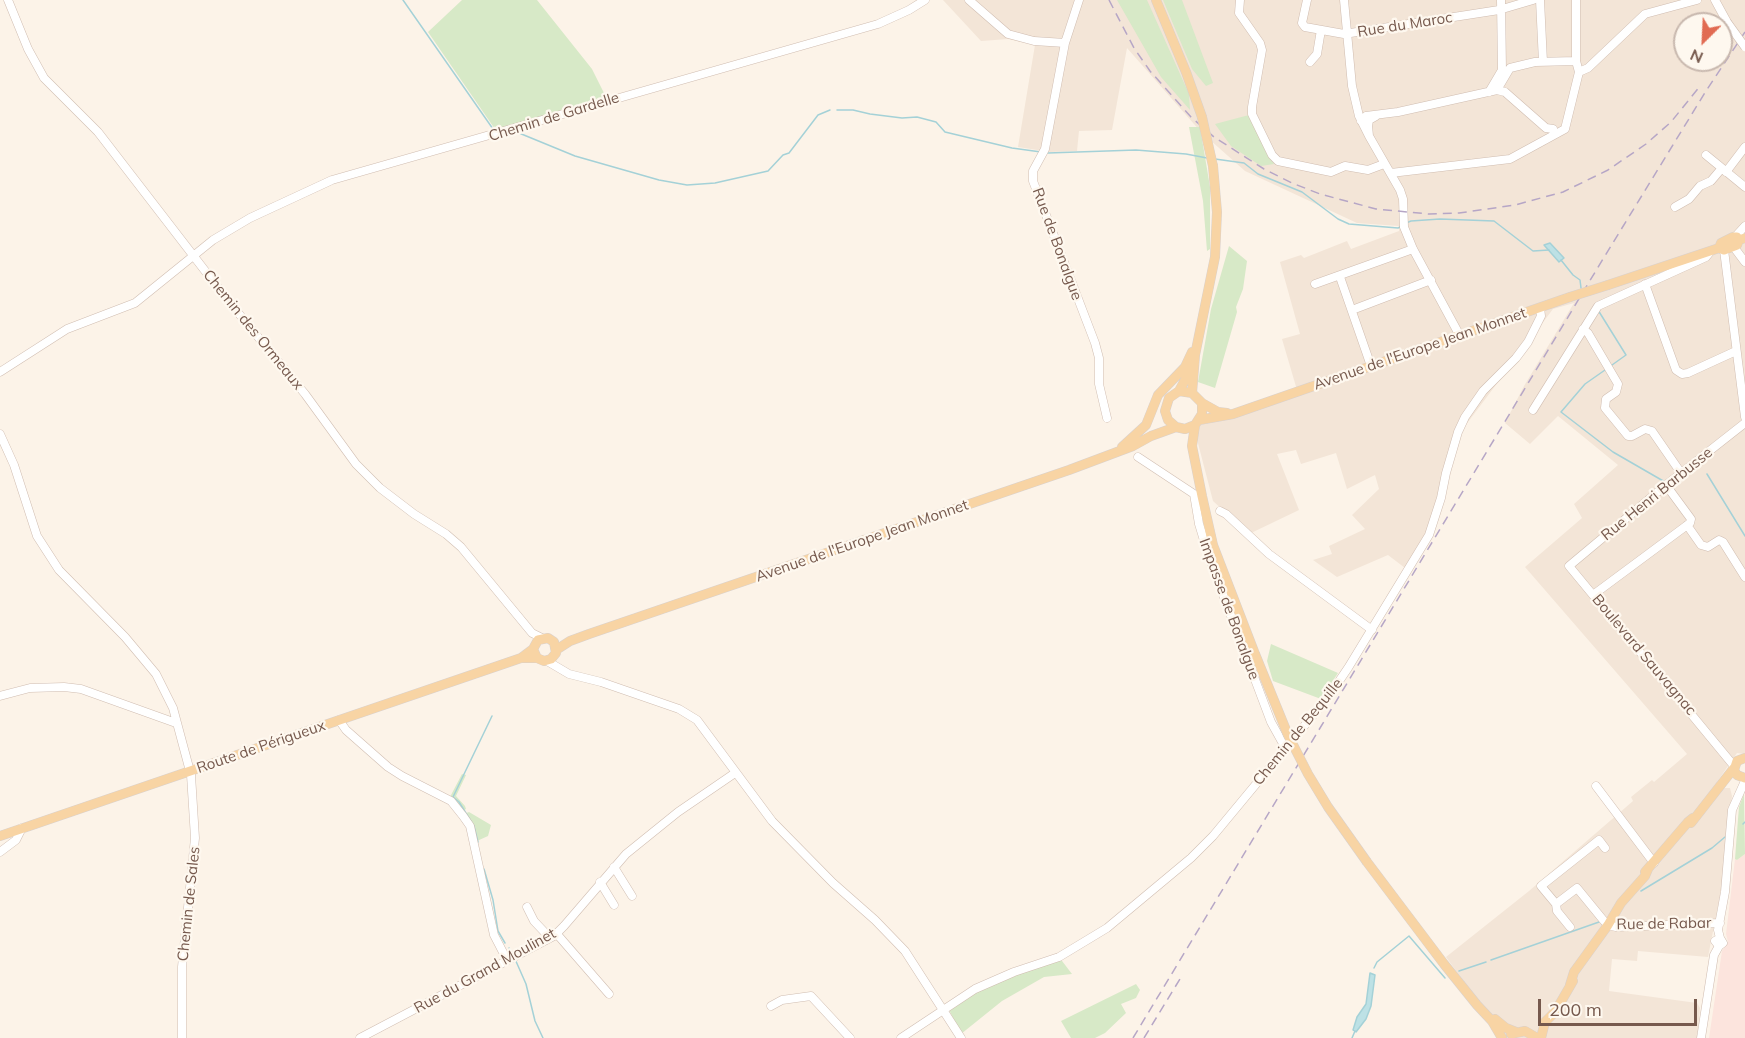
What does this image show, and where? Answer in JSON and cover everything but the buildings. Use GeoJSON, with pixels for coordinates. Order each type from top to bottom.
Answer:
{"type":"FeatureCollection","features":[{"type":"Feature","properties":{"kind":"main road"},"geometry":{"type":"LineString","coordinates":[[1150,0],[1170,34]]}},
{"type":"Feature","properties":{"kind":"main road"},"geometry":{"type":"LineString","coordinates":[[1156,0],[1202,117],[1216,188],[1217,234],[1201,330],[1187,380],[1179,391],[1169,398],[1165,407],[1165,414],[1170,423],[1178,428],[1192,446]]}},
{"type":"Feature","properties":{"kind":"main road","name":"Avenue de l'Europe Jean Monnet"},"geometry":{"type":"LineString","coordinates":[[1197,423],[1233,414],[1729,244]]}},
{"type":"Feature","properties":{"kind":"main road"},"geometry":{"type":"LineString","coordinates":[[1112,454],[1146,425],[1158,395],[1185,367],[1201,330]]}},
{"type":"Feature","properties":{"kind":"main road"},"geometry":{"type":"LineString","coordinates":[[1192,393],[1195,355]]}},
{"type":"Feature","properties":{"kind":"main road"},"geometry":{"type":"LineString","coordinates":[[1179,391],[1192,393],[1202,403],[1218,412],[1233,414]]}},
{"type":"Feature","properties":{"kind":"main road"},"geometry":{"type":"LineString","coordinates":[[1202,403],[1202,414],[1197,423],[1192,446],[1213,545],[1288,735],[1328,807],[1463,988],[1492,1021],[1502,1038]]}},
{"type":"Feature","properties":{"kind":"main road"},"geometry":{"type":"LineString","coordinates":[[1151,436],[1165,414]]}},
{"type":"Feature","properties":{"kind":"main road"},"geometry":{"type":"LineString","coordinates":[[1178,428],[1197,423]]}},
{"type":"Feature","properties":{"kind":"main road","name":"Avenue de l'Europe Jean Monnet"},"geometry":{"type":"LineString","coordinates":[[553,652],[570,641],[1112,454],[1151,436],[1178,428]]}},
{"type":"Feature","properties":{"kind":"main road"},"geometry":{"type":"LineString","coordinates":[[537,647],[548,638],[553,652]]}},
{"type":"Feature","properties":{"kind":"main road"},"geometry":{"type":"LineString","coordinates":[[537,647],[553,652]]}},
{"type":"Feature","properties":{"kind":"main road","name":"Route de Périgueux"},"geometry":{"type":"LineString","coordinates":[[0,836],[521,658],[537,647]]}},
{"type":"Feature","properties":{"kind":"main road"},"geometry":{"type":"LineString","coordinates":[[1463,988],[1497,1021],[1516,1032],[1529,1032],[1539,1038],[1546,1021],[1570,985],[1574,972],[1606,923],[1679,832],[1714,793],[1740,769]]}},
{"type":"Feature","properties":{"kind":"main road"},"geometry":{"type":"LineString","coordinates":[[1529,1032],[1546,1021]]}},
{"type":"Feature","properties":{"kind":"main road"},"geometry":{"type":"LineString","coordinates":[[1507,1038],[1516,1032]]}},
{"type":"Feature","properties":{"kind":"street","name":"Chemin des Ormeaux"},"geometry":{"type":"LineString","coordinates":[[8,0],[28,49],[44,78],[98,132],[226,298],[305,394],[356,464],[380,488],[461,547],[532,633],[537,647]]}},
{"type":"Feature","properties":{"kind":"street","name":"Chemin de Gardelle"},"geometry":{"type":"LineString","coordinates":[[0,372],[67,329],[135,303],[213,240],[250,218],[332,180],[878,24],[925,0]]}},
{"type":"Feature","properties":{"kind":"street"},"geometry":{"type":"LineString","coordinates":[[969,0],[1008,34],[1034,41],[1065,43]]}},
{"type":"Feature","properties":{"kind":"street","name":"Rue de Bonalgue"},"geometry":{"type":"LineString","coordinates":[[1079,0],[1065,43],[1045,149],[1033,171],[1033,181],[1095,343],[1099,358],[1099,384],[1107,418]]}},
{"type":"Feature","properties":{"kind":"street"},"geometry":{"type":"LineString","coordinates":[[1240,0],[1239,13],[1260,43],[1262,50],[1252,114],[1272,155],[1278,161],[1331,172],[1345,166],[1368,170],[1384,164]]}},
{"type":"Feature","properties":{"kind":"street"},"geometry":{"type":"LineString","coordinates":[[1307,0],[1302,22],[1305,27],[1321,30],[1317,54],[1310,62]]}},
{"type":"Feature","properties":{"kind":"street"},"geometry":{"type":"LineString","coordinates":[[1344,0],[1352,86],[1363,119],[1369,136],[1400,190],[1403,199],[1404,227],[1413,249],[1460,336]]}},
{"type":"Feature","properties":{"kind":"street"},"geometry":{"type":"LineString","coordinates":[[1493,91],[1504,71],[1501,0]]}},
{"type":"Feature","properties":{"kind":"street","name":"Rue du Maroc"},"geometry":{"type":"LineString","coordinates":[[1321,30],[1347,34],[1501,9],[1533,0]]}},
{"type":"Feature","properties":{"kind":"street"},"geometry":{"type":"LineString","coordinates":[[1540,0],[1543,59]]}},
{"type":"Feature","properties":{"kind":"street"},"geometry":{"type":"LineString","coordinates":[[1391,173],[1510,159],[1554,132],[1565,129],[1579,72],[1576,0]]}},
{"type":"Feature","properties":{"kind":"street"},"geometry":{"type":"LineString","coordinates":[[1579,72],[1588,68],[1645,14],[1697,0]]}},
{"type":"Feature","properties":{"kind":"street"},"geometry":{"type":"LineString","coordinates":[[1716,2],[1745,48]]}},
{"type":"Feature","properties":{"kind":"street"},"geometry":{"type":"LineString","coordinates":[[1504,71],[1543,59],[1577,58]]}},
{"type":"Feature","properties":{"kind":"street"},"geometry":{"type":"LineString","coordinates":[[1363,119],[1493,91],[1504,92],[1546,128],[1554,132]]}},
{"type":"Feature","properties":{"kind":"street"},"geometry":{"type":"LineString","coordinates":[[1675,207],[1689,199],[1700,186],[1712,181],[1745,147]]}},
{"type":"Feature","properties":{"kind":"street"},"geometry":{"type":"LineString","coordinates":[[1706,155],[1745,187]]}},
{"type":"Feature","properties":{"kind":"street"},"geometry":{"type":"LineString","coordinates":[[1533,410],[1598,306],[1706,257],[1729,244],[1745,226]]}},
{"type":"Feature","properties":{"kind":"street"},"geometry":{"type":"LineString","coordinates":[[1729,244],[1745,262]]}},
{"type":"Feature","properties":{"kind":"street"},"geometry":{"type":"LineString","coordinates":[[1729,244],[1736,351],[1742,369],[1745,417]]}},
{"type":"Feature","properties":{"kind":"street"},"geometry":{"type":"LineString","coordinates":[[1315,285],[1413,249]]}},
{"type":"Feature","properties":{"kind":"street"},"geometry":{"type":"LineString","coordinates":[[1340,277],[1371,366]]}},
{"type":"Feature","properties":{"kind":"street"},"geometry":{"type":"LineString","coordinates":[[1352,310],[1431,280]]}},
{"type":"Feature","properties":{"kind":"street"},"geometry":{"type":"LineString","coordinates":[[1645,284],[1676,370],[1682,374],[1688,373],[1736,351]]}},
{"type":"Feature","properties":{"kind":"street","name":"Chemin de Bequille"},"geometry":{"type":"LineString","coordinates":[[901,1038],[975,989],[1014,972],[1059,957],[1107,928],[1213,836],[1329,696],[1372,630],[1428,535],[1442,498],[1446,472],[1465,417],[1484,391],[1528,342],[1541,316],[1540,308]]}},
{"type":"Feature","properties":{"kind":"street"},"geometry":{"type":"LineString","coordinates":[[1583,329],[1588,333],[1618,384],[1617,392],[1606,399],[1605,408],[1628,436],[1645,429],[1652,431],[1681,473]]}},
{"type":"Feature","properties":{"kind":"street","name":"Rue Henri Barbusse"},"geometry":{"type":"LineString","coordinates":[[1569,566],[1745,423]]}},
{"type":"Feature","properties":{"kind":"street","name":"Chemin de Sales"},"geometry":{"type":"LineString","coordinates":[[0,434],[14,465],[37,536],[59,570],[125,637],[156,674],[173,708],[190,771],[194,801],[195,838],[182,967],[182,1038]]}},
{"type":"Feature","properties":{"kind":"street","name":"Impasse de Bonalgue"},"geometry":{"type":"LineString","coordinates":[[1138,457],[1194,494],[1209,560],[1271,723],[1286,748]]}},
{"type":"Feature","properties":{"kind":"street"},"geometry":{"type":"LineString","coordinates":[[1593,595],[1687,525],[1691,519],[1666,485]]}},
{"type":"Feature","properties":{"kind":"street"},"geometry":{"type":"LineString","coordinates":[[1220,511],[1277,560],[1372,630]]}},
{"type":"Feature","properties":{"kind":"street"},"geometry":{"type":"LineString","coordinates":[[1687,525],[1701,546],[1708,547],[1719,540],[1723,542],[1745,577]]}},
{"type":"Feature","properties":{"kind":"street","name":"Boulevard Sauvagnac"},"geometry":{"type":"LineString","coordinates":[[1569,566],[1740,769]]}},
{"type":"Feature","properties":{"kind":"street"},"geometry":{"type":"LineString","coordinates":[[553,652],[557,667],[569,674],[601,682],[679,709],[697,720],[772,821],[905,951],[961,1038]]}},
{"type":"Feature","properties":{"kind":"street"},"geometry":{"type":"LineString","coordinates":[[0,696],[30,688],[81,689],[176,723]]}},
{"type":"Feature","properties":{"kind":"street"},"geometry":{"type":"LineString","coordinates":[[339,720],[346,730],[388,767],[451,801],[463,816],[470,826],[494,935],[507,960]]}},
{"type":"Feature","properties":{"kind":"street"},"geometry":{"type":"LineString","coordinates":[[1701,1038],[1710,975],[1719,942],[1732,810],[1740,769]]}},
{"type":"Feature","properties":{"kind":"street","name":"Rue du Grand Moulinet"},"geometry":{"type":"LineString","coordinates":[[360,1038],[553,936],[626,854],[678,812],[735,773]]}},
{"type":"Feature","properties":{"kind":"street"},"geometry":{"type":"LineString","coordinates":[[1596,786],[1651,866]]}},
{"type":"Feature","properties":{"kind":"street"},"geometry":{"type":"LineString","coordinates":[[0,852],[16,840],[22,828]]}},
{"type":"Feature","properties":{"kind":"street"},"geometry":{"type":"LineString","coordinates":[[1570,927],[1557,910],[1556,904],[1541,886],[1599,840],[1605,848]]}},
{"type":"Feature","properties":{"kind":"street"},"geometry":{"type":"LineString","coordinates":[[614,867],[632,896]]}},
{"type":"Feature","properties":{"kind":"street"},"geometry":{"type":"LineString","coordinates":[[600,882],[614,906]]}},
{"type":"Feature","properties":{"kind":"street"},"geometry":{"type":"LineString","coordinates":[[1556,904],[1577,888],[1606,923]]}},
{"type":"Feature","properties":{"kind":"street"},"geometry":{"type":"LineString","coordinates":[[527,907],[534,921],[553,936],[609,994]]}},
{"type":"Feature","properties":{"kind":"street","name":"Rue de Rabar"},"geometry":{"type":"LineString","coordinates":[[1606,923],[1616,927],[1720,923]]}},
{"type":"Feature","properties":{"kind":"street"},"geometry":{"type":"LineString","coordinates":[[771,1006],[782,1000],[811,996],[849,1038]]}},
{"type":"Feature","properties":{"kind":"shaded area"},"geometry":{"type":"Polygon","coordinates":[[[943,0],[1745,0],[1745,754],[1737,753],[1717,782],[1723,788],[1730,788],[1732,796],[1722,885],[1708,957],[1638,951],[1637,961],[1612,959],[1609,991],[1697,1003],[1700,1008],[1697,1038],[1505,1038],[1446,957],[1529,891],[1633,801],[1631,797],[1652,780],[1654,782],[1687,754],[1525,567],[1582,518],[1574,504],[1618,465],[1558,416],[1530,444],[1505,423],[1524,386],[1574,303],[1553,309],[1462,430],[1432,535],[1405,568],[1388,555],[1337,577],[1313,560],[1332,554],[1329,546],[1365,529],[1352,515],[1379,489],[1375,475],[1347,489],[1336,453],[1301,464],[1296,450],[1277,454],[1299,510],[1249,534],[1213,501],[1193,424],[1297,390],[1282,339],[1300,334],[1280,262],[1301,255],[1304,258],[1347,241],[1351,249],[1399,231],[1399,226],[1357,223],[1245,171],[1201,132],[1127,48],[1112,130],[1079,131],[1077,151],[1050,152],[1018,147],[1035,45],[1008,39],[981,41],[943,0]]]}},
{"type":"Feature","properties":{"kind":"shaded area"},"geometry":{"type":"Polygon","coordinates":[[[1745,854],[1745,1038],[1709,1038],[1722,951],[1728,942],[1726,934],[1735,859],[1745,854]]]}},
{"type":"Feature","properties":{"kind":"green space"},"geometry":{"type":"Polygon","coordinates":[[[462,0],[537,0],[592,69],[606,97],[497,132],[428,32],[462,0]]]}},
{"type":"Feature","properties":{"kind":"green space"},"geometry":{"type":"Polygon","coordinates":[[[1117,0],[1147,0],[1189,94],[1190,110],[1161,77],[1117,0]]]}},
{"type":"Feature","properties":{"kind":"green space"},"geometry":{"type":"Polygon","coordinates":[[[1163,0],[1182,0],[1213,83],[1206,86],[1192,69],[1163,0]]]}},
{"type":"Feature","properties":{"kind":"green space"},"geometry":{"type":"Polygon","coordinates":[[[1249,115],[1274,164],[1261,166],[1231,146],[1215,124],[1249,115]]]}},
{"type":"Feature","properties":{"kind":"green space"},"geometry":{"type":"Polygon","coordinates":[[[1189,127],[1200,127],[1210,187],[1210,249],[1207,251],[1203,201],[1189,127]]]}},
{"type":"Feature","properties":{"kind":"green space"},"geometry":{"type":"Polygon","coordinates":[[[1229,246],[1247,261],[1243,289],[1236,307],[1237,312],[1215,388],[1198,382],[1211,309],[1229,246]]]}},
{"type":"Feature","properties":{"kind":"green space"},"geometry":{"type":"Polygon","coordinates":[[[1271,644],[1338,673],[1321,699],[1273,681],[1267,661],[1271,644]]]}},
{"type":"Feature","properties":{"kind":"green space"},"geometry":{"type":"Polygon","coordinates":[[[462,774],[466,775],[456,796],[465,806],[466,809],[462,811],[450,797],[462,774]]]}},
{"type":"Feature","properties":{"kind":"green space"},"geometry":{"type":"Polygon","coordinates":[[[1744,794],[1745,854],[1737,860],[1735,859],[1739,807],[1744,794]]]}},
{"type":"Feature","properties":{"kind":"green space"},"geometry":{"type":"Polygon","coordinates":[[[469,812],[491,825],[488,836],[477,841],[464,814],[469,812]]]}},
{"type":"Feature","properties":{"kind":"green space"},"geometry":{"type":"Polygon","coordinates":[[[1059,957],[1072,974],[1044,977],[1002,1001],[961,1034],[949,1010],[975,989],[1059,957]]]}},
{"type":"Feature","properties":{"kind":"green space"},"geometry":{"type":"Polygon","coordinates":[[[1136,984],[1140,990],[1136,998],[1121,1004],[1126,1013],[1105,1033],[1095,1038],[1071,1038],[1061,1021],[1136,984]]]}},
{"type":"Feature","properties":{"kind":"water"},"geometry":{"type":"Polygon","coordinates":[[[1550,243],[1564,258],[1559,262],[1544,245],[1550,243]]]}},
{"type":"Feature","properties":{"kind":"water"},"geometry":{"type":"Polygon","coordinates":[[[1370,973],[1375,975],[1371,1006],[1366,1019],[1356,1032],[1353,1030],[1357,1017],[1366,1004],[1370,973]]]}},
{"type":"Feature","properties":{"kind":"waterway"},"geometry":{"type":"LineString","coordinates":[[403,0],[493,129]]}},
{"type":"Feature","properties":{"kind":"waterway"},"geometry":{"type":"LineString","coordinates":[[498,138],[519,133],[575,156],[659,180],[687,185],[715,183],[768,171],[783,155],[789,153],[818,115],[830,110]]}},
{"type":"Feature","properties":{"kind":"waterway"},"geometry":{"type":"LineString","coordinates":[[837,110],[853,110],[902,118],[917,117],[936,122],[945,132],[1012,148],[1041,152]]}},
{"type":"Feature","properties":{"kind":"waterway"},"geometry":{"type":"LineString","coordinates":[[1048,153],[1136,150],[1207,158]]}},
{"type":"Feature","properties":{"kind":"waterway"},"geometry":{"type":"LineString","coordinates":[[1215,159],[1244,163],[1258,174],[1302,192],[1338,219],[1349,224],[1398,228],[1402,226]]}},
{"type":"Feature","properties":{"kind":"waterway"},"geometry":{"type":"LineString","coordinates":[[1406,223],[1440,219],[1494,221],[1533,251],[1549,250]]}},
{"type":"Feature","properties":{"kind":"waterway"},"geometry":{"type":"LineString","coordinates":[[1561,260],[1580,280],[1581,288]]}},
{"type":"Feature","properties":{"kind":"waterway"},"geometry":{"type":"LineString","coordinates":[[1598,310],[1626,355],[1612,365]]}},
{"type":"Feature","properties":{"kind":"waterway"},"geometry":{"type":"LineString","coordinates":[[1605,370],[1585,384],[1561,412],[1613,452],[1665,482]]}},
{"type":"Feature","properties":{"kind":"waterway"},"geometry":{"type":"LineString","coordinates":[[1707,474],[1745,536]]}},
{"type":"Feature","properties":{"kind":"waterway"},"geometry":{"type":"LineString","coordinates":[[478,842],[474,826],[459,802],[453,797],[492,716]]}},
{"type":"Feature","properties":{"kind":"waterway"},"geometry":{"type":"LineString","coordinates":[[1641,891],[1712,848],[1725,837]]}},
{"type":"Feature","properties":{"kind":"waterway"},"geometry":{"type":"LineString","coordinates":[[484,869],[493,900],[498,931],[505,943]]}},
{"type":"Feature","properties":{"kind":"waterway"},"geometry":{"type":"LineString","coordinates":[[1491,960],[1599,922]]}},
{"type":"Feature","properties":{"kind":"waterway"},"geometry":{"type":"LineString","coordinates":[[1374,968],[1377,962],[1409,936],[1445,978]]}},
{"type":"Feature","properties":{"kind":"waterway"},"geometry":{"type":"LineString","coordinates":[[509,948],[514,954]]}},
{"type":"Feature","properties":{"kind":"waterway"},"geometry":{"type":"LineString","coordinates":[[515,959],[526,984],[535,1021],[543,1038]]}},
{"type":"Feature","properties":{"kind":"waterway"},"geometry":{"type":"LineString","coordinates":[[1459,971],[1486,962]]}},
{"type":"Feature","properties":{"kind":"waterway"},"geometry":{"type":"LineString","coordinates":[[1352,1038],[1355,1031]]}},
{"type":"Feature","properties":{"kind":"railway"},"geometry":{"type":"LineString","coordinates":[[1109,0],[1134,48],[1150,71],[1191,117],[1214,137],[1264,169],[1292,183],[1320,194],[1376,209],[1429,214],[1459,213],[1515,205],[1563,192],[1608,170],[1646,144],[1671,122],[1701,85]]}},
{"type":"Feature","properties":{"kind":"railway"},"geometry":{"type":"LineString","coordinates":[[1133,1038],[1603,259],[1745,32]]}},
{"type":"Feature","properties":{"kind":"railway"},"geometry":{"type":"LineString","coordinates":[[1144,1038],[1183,974]]}}]}
